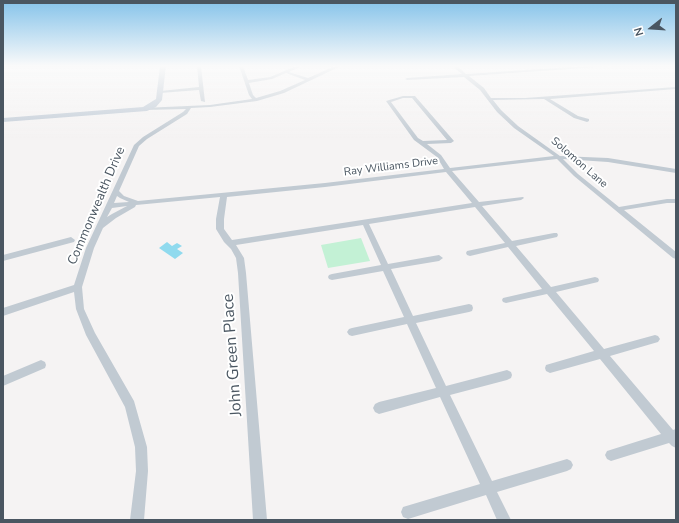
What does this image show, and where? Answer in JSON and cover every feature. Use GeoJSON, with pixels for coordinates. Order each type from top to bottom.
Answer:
{"type":"FeatureCollection","features":[{"type":"Feature","properties":{"kind":"main road"},"geometry":{"type":"LineString","coordinates":[[3,120],[144,109],[157,102],[160,92]]}},
{"type":"Feature","properties":{"kind":"street"},"geometry":{"type":"LineString","coordinates":[[160,92],[177,90]]}},
{"type":"Feature","properties":{"kind":"street"},"geometry":{"type":"LineString","coordinates":[[202,90],[203,101]]}},
{"type":"Feature","properties":{"kind":"street"},"geometry":{"type":"LineString","coordinates":[[249,90],[255,100]]}},
{"type":"Feature","properties":{"kind":"street"},"geometry":{"type":"LineString","coordinates":[[144,109],[189,108],[255,100],[286,90]]}},
{"type":"Feature","properties":{"kind":"street","name":"Solomon Lane"},"geometry":{"type":"LineString","coordinates":[[483,90],[499,111],[516,126],[559,157],[576,175],[676,256]]}},
{"type":"Feature","properties":{"kind":"street"},"geometry":{"type":"LineString","coordinates":[[490,99],[546,98],[645,90]]}},
{"type":"Feature","properties":{"kind":"street"},"geometry":{"type":"LineString","coordinates":[[422,143],[451,141],[413,97],[403,97],[388,101],[416,139],[439,156],[448,170],[477,205],[674,438],[611,455]]}},
{"type":"Feature","properties":{"kind":"street"},"geometry":{"type":"LineString","coordinates":[[546,98],[576,117],[586,120]]}},
{"type":"Feature","properties":{"kind":"street","name":"Commonwealth Drive"},"geometry":{"type":"LineString","coordinates":[[137,520],[142,471],[141,447],[130,405],[91,335],[80,309],[78,287],[90,248],[137,145],[145,138],[185,113],[189,108]]}},
{"type":"Feature","properties":{"kind":"street","name":"Ray Williams Drive"},"geometry":{"type":"LineString","coordinates":[[109,206],[224,195],[559,157],[608,160],[676,171]]}},
{"type":"Feature","properties":{"kind":"street"},"geometry":{"type":"LineString","coordinates":[[116,191],[122,197],[131,201],[144,203]]}},
{"type":"Feature","properties":{"kind":"street","name":"John Green Place"},"geometry":{"type":"LineString","coordinates":[[224,195],[220,229],[234,246],[240,258],[242,273],[260,520]]}},
{"type":"Feature","properties":{"kind":"street"},"geometry":{"type":"LineString","coordinates":[[231,244],[521,198]]}},
{"type":"Feature","properties":{"kind":"street"},"geometry":{"type":"LineString","coordinates":[[618,209],[667,201],[676,201]]}},
{"type":"Feature","properties":{"kind":"street"},"geometry":{"type":"LineString","coordinates":[[99,228],[114,216],[144,203]]}},
{"type":"Feature","properties":{"kind":"street"},"geometry":{"type":"LineString","coordinates":[[365,222],[504,520]]}},
{"type":"Feature","properties":{"kind":"street"},"geometry":{"type":"LineString","coordinates":[[470,253],[554,235]]}},
{"type":"Feature","properties":{"kind":"street"},"geometry":{"type":"LineString","coordinates":[[3,258],[72,240]]}},
{"type":"Feature","properties":{"kind":"street"},"geometry":{"type":"LineString","coordinates":[[332,278],[439,258]]}},
{"type":"Feature","properties":{"kind":"street"},"geometry":{"type":"LineString","coordinates":[[506,300],[595,280]]}},
{"type":"Feature","properties":{"kind":"street"},"geometry":{"type":"LineString","coordinates":[[3,312],[78,287]]}},
{"type":"Feature","properties":{"kind":"street"},"geometry":{"type":"LineString","coordinates":[[352,332],[469,308]]}},
{"type":"Feature","properties":{"kind":"street"},"geometry":{"type":"LineString","coordinates":[[550,368],[655,339]]}},
{"type":"Feature","properties":{"kind":"street"},"geometry":{"type":"LineString","coordinates":[[3,381],[41,365]]}},
{"type":"Feature","properties":{"kind":"street"},"geometry":{"type":"LineString","coordinates":[[379,408],[507,375]]}},
{"type":"Feature","properties":{"kind":"street"},"geometry":{"type":"LineString","coordinates":[[408,512],[567,465]]}},
{"type":"Feature","properties":{"kind":"green space"},"geometry":{"type":"Polygon","coordinates":[[[361,238],[370,261],[328,268],[321,245],[361,238]]]}},
{"type":"Feature","properties":{"kind":"water"},"geometry":{"type":"Polygon","coordinates":[[[167,242],[172,246],[177,243],[182,246],[177,249],[183,253],[175,259],[159,248],[167,242]]]}}]}
